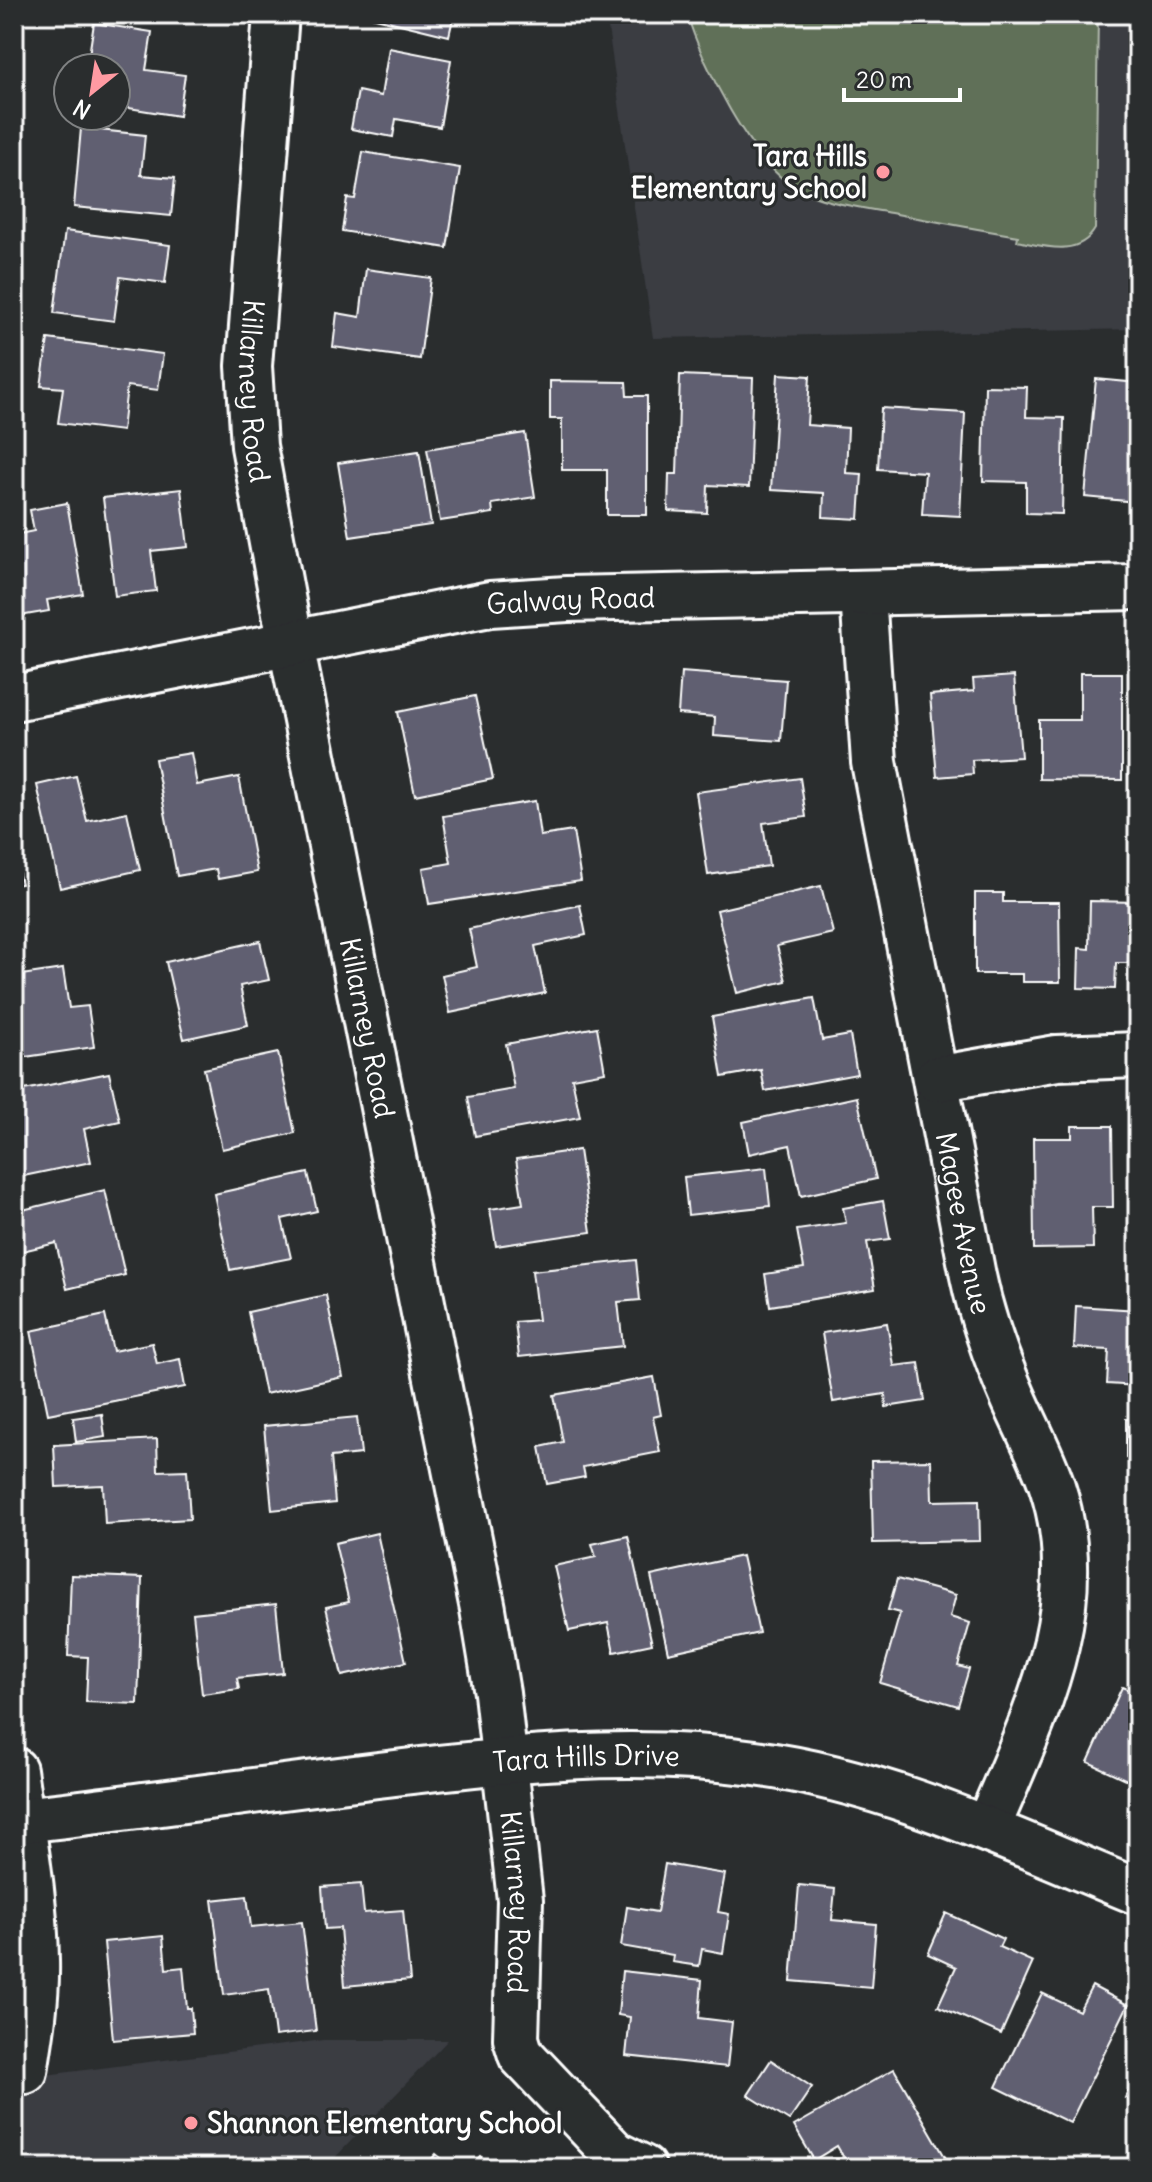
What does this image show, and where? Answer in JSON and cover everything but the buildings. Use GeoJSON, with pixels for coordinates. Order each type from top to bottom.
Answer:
{"type":"FeatureCollection","features":[{"type":"Feature","properties":{"kind":"street","name":"Killarney Road"},"geometry":{"type":"LineString","coordinates":[[276,14],[249,366],[254,446],[483,1609],[520,1900],[516,2039],[521,2055],[615,2154],[643,2168]]}},
{"type":"Feature","properties":{"kind":"street","name":"Galway Road"},"geometry":{"type":"LineString","coordinates":[[14,698],[490,604],[567,599],[1138,587]]}},
{"type":"Feature","properties":{"kind":"street","name":"Magee Avenue"},"geometry":{"type":"LineString","coordinates":[[863,594],[874,762],[981,1317],[1052,1486],[1064,1534],[1066,1572],[1063,1613],[1055,1654],[1041,1698],[987,1829]]}},
{"type":"Feature","properties":{"kind":"street"},"geometry":{"type":"LineString","coordinates":[[936,1079],[1057,1058],[1138,1055]]}},
{"type":"Feature","properties":{"kind":"street","name":"Tara Hills Drive"},"geometry":{"type":"LineString","coordinates":[[18,1820],[504,1760],[639,1754],[755,1763],[881,1790],[987,1829],[1138,1892]]}},
{"type":"Feature","properties":{"kind":"street"},"geometry":{"type":"LineString","coordinates":[[14,1770],[36,1960],[34,2015],[25,2071]]}},
{"type":"Feature","properties":{"kind":"shaded area","name":"Tara Hills Elementary School"},"geometry":{"type":"Polygon","coordinates":[[[606,14],[1138,14],[1138,329],[653,338],[606,14]]]}},
{"type":"Feature","properties":{"kind":"shaded area","name":"Shannon Elementary School"},"geometry":{"type":"Polygon","coordinates":[[[323,2040],[448,2040],[325,2168],[14,2168],[14,2079],[323,2040]]]}},
{"type":"Feature","properties":{"kind":"green space"},"geometry":{"type":"Polygon","coordinates":[[[687,14],[1098,14],[1095,229],[1079,244],[1049,247],[1017,241],[1018,236],[842,204],[796,188],[779,176],[762,157],[730,110],[704,58],[687,14]]]}},
{"type":"Feature","properties":{"kind":"green space"},"geometry":{"type":"Polygon","coordinates":[[[1135,14],[1138,14],[1138,247],[1134,247],[1135,14]]]}},
{"type":"Feature","properties":{"kind":"place","name":"Tara Hills Elementary School"},"geometry":{"type":"Point","coordinates":[883,172]}},
{"type":"Feature","properties":{"kind":"place","name":"Shannon Elementary School"},"geometry":{"type":"Point","coordinates":[191,2123]}}]}
